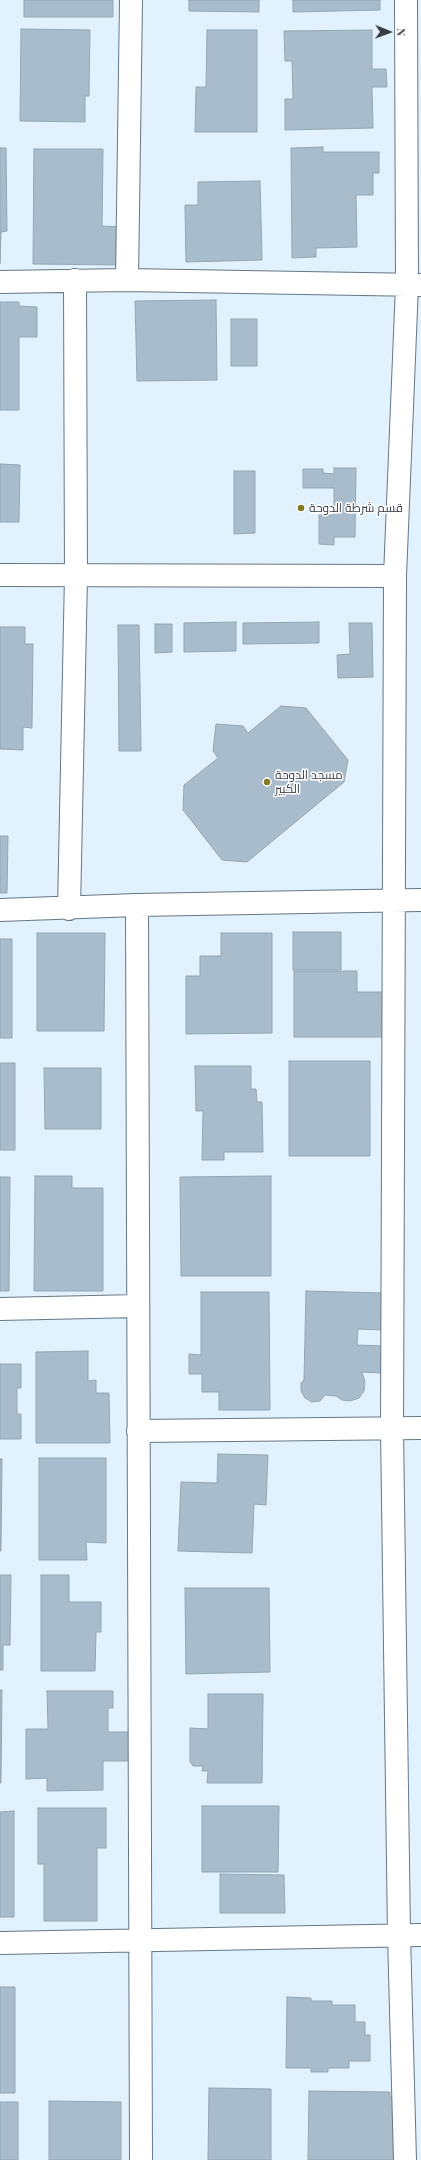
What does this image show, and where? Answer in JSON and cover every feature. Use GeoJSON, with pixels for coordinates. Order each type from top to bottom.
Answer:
{"type":"FeatureCollection","features":[{"type":"Feature","properties":{"kind":"street"},"geometry":{"type":"LineString","coordinates":[[127,280],[131,0]]}},
{"type":"Feature","properties":{"kind":"street"},"geometry":{"type":"LineString","coordinates":[[404,2160],[399,1935],[392,1428],[392,900],[395,576],[414,285],[406,0]]}},
{"type":"Feature","properties":{"kind":"street"},"geometry":{"type":"LineString","coordinates":[[69,909],[76,576],[75,280]]}},
{"type":"Feature","properties":{"kind":"street"},"geometry":{"type":"LineString","coordinates":[[0,282],[127,280],[414,285]]}},
{"type":"Feature","properties":{"kind":"street"},"geometry":{"type":"LineString","coordinates":[[0,575],[395,576]]}},
{"type":"Feature","properties":{"kind":"street"},"geometry":{"type":"LineString","coordinates":[[0,910],[69,909],[137,905],[421,900]]}},
{"type":"Feature","properties":{"kind":"street"},"geometry":{"type":"LineString","coordinates":[[137,905],[142,2160]]}},
{"type":"Feature","properties":{"kind":"street"},"geometry":{"type":"LineString","coordinates":[[0,1309],[138,1306]]}},
{"type":"Feature","properties":{"kind":"street"},"geometry":{"type":"LineString","coordinates":[[138,1431],[421,1428]]}},
{"type":"Feature","properties":{"kind":"street"},"geometry":{"type":"LineString","coordinates":[[0,1943],[421,1935]]}},
{"type":"Feature","properties":{"kind":"building"},"geometry":{"type":"Polygon","coordinates":[[[24,0],[113,0],[113,17],[24,17],[24,0]]]}},
{"type":"Feature","properties":{"kind":"building"},"geometry":{"type":"Polygon","coordinates":[[[189,0],[259,0],[259,12],[189,11],[189,0]]]}},
{"type":"Feature","properties":{"kind":"building"},"geometry":{"type":"Polygon","coordinates":[[[293,0],[380,0],[380,10],[293,12],[293,0]]]}},
{"type":"Feature","properties":{"kind":"building"},"geometry":{"type":"Polygon","coordinates":[[[21,29],[90,30],[89,96],[85,96],[85,122],[20,121],[21,29]]]}},
{"type":"Feature","properties":{"kind":"building"},"geometry":{"type":"Polygon","coordinates":[[[207,30],[257,30],[257,132],[195,132],[196,87],[206,87],[207,30]]]}},
{"type":"Feature","properties":{"kind":"building"},"geometry":{"type":"Polygon","coordinates":[[[372,30],[372,69],[386,69],[387,87],[372,87],[373,128],[285,130],[285,99],[293,99],[292,61],[285,61],[284,31],[372,30]]]}},
{"type":"Feature","properties":{"kind":"building"},"geometry":{"type":"Polygon","coordinates":[[[323,147],[323,152],[379,152],[379,173],[373,173],[373,195],[356,195],[357,247],[316,248],[316,257],[292,258],[291,148],[323,147]]]}},
{"type":"Feature","properties":{"kind":"building"},"geometry":{"type":"Polygon","coordinates":[[[0,148],[6,148],[7,231],[1,232],[0,264],[0,148]]]}},
{"type":"Feature","properties":{"kind":"building"},"geometry":{"type":"Polygon","coordinates":[[[34,149],[103,149],[102,226],[123,227],[123,265],[33,264],[34,149]]]}},
{"type":"Feature","properties":{"kind":"building"},"geometry":{"type":"Polygon","coordinates":[[[260,181],[262,260],[186,262],[185,205],[198,205],[198,182],[260,181]]]}},
{"type":"Feature","properties":{"kind":"building"},"geometry":{"type":"Polygon","coordinates":[[[216,300],[217,380],[137,381],[135,301],[216,300]]]}},
{"type":"Feature","properties":{"kind":"building"},"geometry":{"type":"Polygon","coordinates":[[[0,302],[19,302],[19,306],[37,307],[37,337],[19,337],[19,410],[0,410],[0,302]]]}},
{"type":"Feature","properties":{"kind":"building"},"geometry":{"type":"Polygon","coordinates":[[[231,319],[257,319],[257,366],[231,366],[231,319]]]}},
{"type":"Feature","properties":{"kind":"building"},"geometry":{"type":"Polygon","coordinates":[[[0,464],[20,465],[19,522],[0,522],[0,464]]]}},
{"type":"Feature","properties":{"kind":"building"},"geometry":{"type":"Polygon","coordinates":[[[334,468],[356,468],[355,537],[334,537],[334,545],[319,544],[319,515],[334,515],[334,488],[303,488],[303,469],[323,469],[323,473],[334,474],[334,468]]]}},
{"type":"Feature","properties":{"kind":"building"},"geometry":{"type":"Polygon","coordinates":[[[234,471],[255,471],[255,533],[234,534],[234,471]]]}},
{"type":"Feature","properties":{"kind":"building"},"geometry":{"type":"Polygon","coordinates":[[[236,622],[236,651],[184,652],[184,623],[236,622]]]}},
{"type":"Feature","properties":{"kind":"building"},"geometry":{"type":"Polygon","coordinates":[[[319,622],[319,643],[243,644],[243,623],[319,622]]]}},
{"type":"Feature","properties":{"kind":"building"},"geometry":{"type":"Polygon","coordinates":[[[349,623],[372,623],[373,677],[338,678],[337,655],[350,654],[349,623]]]}},
{"type":"Feature","properties":{"kind":"building"},"geometry":{"type":"Polygon","coordinates":[[[155,624],[172,624],[172,652],[155,653],[155,624]]]}},
{"type":"Feature","properties":{"kind":"building"},"geometry":{"type":"Polygon","coordinates":[[[118,625],[139,625],[141,751],[119,751],[118,625]]]}},
{"type":"Feature","properties":{"kind":"building"},"geometry":{"type":"Polygon","coordinates":[[[0,627],[25,627],[25,644],[33,644],[32,728],[23,727],[23,750],[0,749],[0,627]]]}},
{"type":"Feature","properties":{"kind":"building"},"geometry":{"type":"Polygon","coordinates":[[[281,706],[306,708],[348,760],[344,782],[247,862],[222,860],[183,810],[184,785],[218,758],[213,751],[216,724],[243,726],[248,733],[281,706]]]}},
{"type":"Feature","properties":{"kind":"building"},"geometry":{"type":"Polygon","coordinates":[[[0,836],[8,836],[7,893],[0,893],[0,836]]]}},
{"type":"Feature","properties":{"kind":"building"},"geometry":{"type":"Polygon","coordinates":[[[293,932],[341,932],[341,970],[293,970],[293,932]]]}},
{"type":"Feature","properties":{"kind":"building"},"geometry":{"type":"Polygon","coordinates":[[[37,933],[105,933],[104,1031],[37,1031],[37,933]]]}},
{"type":"Feature","properties":{"kind":"building"},"geometry":{"type":"Polygon","coordinates":[[[221,933],[272,933],[272,1033],[186,1034],[186,976],[200,976],[200,956],[221,956],[221,933]]]}},
{"type":"Feature","properties":{"kind":"building"},"geometry":{"type":"Polygon","coordinates":[[[0,939],[12,939],[12,1038],[0,1038],[0,939]]]}},
{"type":"Feature","properties":{"kind":"building"},"geometry":{"type":"Polygon","coordinates":[[[294,971],[357,971],[357,992],[389,992],[389,1037],[294,1037],[294,971]]]}},
{"type":"Feature","properties":{"kind":"building"},"geometry":{"type":"Polygon","coordinates":[[[289,1061],[370,1061],[370,1156],[289,1156],[289,1061]]]}},
{"type":"Feature","properties":{"kind":"building"},"geometry":{"type":"Polygon","coordinates":[[[0,1063],[15,1063],[15,1150],[0,1150],[0,1063]]]}},
{"type":"Feature","properties":{"kind":"building"},"geometry":{"type":"Polygon","coordinates":[[[195,1066],[251,1066],[251,1089],[256,1089],[257,1102],[262,1102],[263,1152],[224,1152],[224,1160],[202,1160],[203,1111],[196,1111],[195,1066]]]}},
{"type":"Feature","properties":{"kind":"building"},"geometry":{"type":"Polygon","coordinates":[[[44,1068],[101,1068],[101,1129],[45,1129],[44,1068]]]}},
{"type":"Feature","properties":{"kind":"building"},"geometry":{"type":"Polygon","coordinates":[[[35,1176],[72,1176],[72,1188],[103,1188],[103,1291],[34,1291],[35,1176]]]}},
{"type":"Feature","properties":{"kind":"building"},"geometry":{"type":"Polygon","coordinates":[[[271,1176],[271,1276],[181,1276],[180,1177],[271,1176]]]}},
{"type":"Feature","properties":{"kind":"building"},"geometry":{"type":"Polygon","coordinates":[[[0,1177],[10,1177],[9,1291],[0,1291],[0,1177]]]}},
{"type":"Feature","properties":{"kind":"building"},"geometry":{"type":"Polygon","coordinates":[[[306,1291],[384,1293],[383,1330],[358,1329],[357,1345],[382,1346],[382,1373],[362,1372],[365,1382],[364,1391],[359,1398],[350,1401],[342,1400],[336,1396],[325,1395],[320,1401],[312,1402],[305,1398],[301,1391],[301,1383],[304,1380],[306,1291]]]}},
{"type":"Feature","properties":{"kind":"building"},"geometry":{"type":"Polygon","coordinates":[[[201,1292],[269,1292],[270,1410],[219,1410],[219,1392],[202,1392],[202,1374],[189,1374],[189,1354],[201,1355],[201,1292]]]}},
{"type":"Feature","properties":{"kind":"building"},"geometry":{"type":"Polygon","coordinates":[[[88,1351],[88,1381],[96,1380],[96,1393],[109,1393],[110,1443],[36,1443],[36,1352],[88,1351]]]}},
{"type":"Feature","properties":{"kind":"building"},"geometry":{"type":"Polygon","coordinates":[[[0,1364],[21,1364],[21,1388],[17,1388],[17,1414],[21,1414],[21,1439],[0,1439],[0,1364]]]}},
{"type":"Feature","properties":{"kind":"building"},"geometry":{"type":"Polygon","coordinates":[[[218,1454],[268,1455],[266,1505],[254,1504],[252,1553],[178,1551],[181,1482],[217,1483],[218,1454]]]}},
{"type":"Feature","properties":{"kind":"building"},"geometry":{"type":"Polygon","coordinates":[[[39,1458],[106,1458],[106,1543],[86,1542],[87,1560],[39,1560],[39,1458]]]}},
{"type":"Feature","properties":{"kind":"building"},"geometry":{"type":"Polygon","coordinates":[[[0,1459],[2,1459],[1,1551],[0,1551],[0,1459]]]}},
{"type":"Feature","properties":{"kind":"building"},"geometry":{"type":"Polygon","coordinates":[[[0,1575],[11,1575],[10,1645],[3,1645],[3,1670],[0,1670],[0,1575]]]}},
{"type":"Feature","properties":{"kind":"building"},"geometry":{"type":"Polygon","coordinates":[[[41,1575],[69,1575],[69,1602],[101,1602],[101,1632],[96,1632],[95,1671],[41,1671],[41,1575]]]}},
{"type":"Feature","properties":{"kind":"building"},"geometry":{"type":"Polygon","coordinates":[[[185,1588],[269,1588],[270,1672],[186,1674],[185,1588]]]}},
{"type":"Feature","properties":{"kind":"building"},"geometry":{"type":"Polygon","coordinates":[[[0,1690],[2,1690],[1,1783],[0,1783],[0,1690]]]}},
{"type":"Feature","properties":{"kind":"building"},"geometry":{"type":"Polygon","coordinates":[[[47,1691],[113,1691],[113,1708],[108,1708],[108,1732],[132,1732],[132,1761],[103,1761],[103,1790],[47,1791],[47,1778],[26,1779],[26,1729],[48,1729],[47,1691]]]}},
{"type":"Feature","properties":{"kind":"building"},"geometry":{"type":"Polygon","coordinates":[[[208,1694],[263,1694],[262,1783],[207,1783],[208,1771],[202,1771],[203,1766],[193,1766],[190,1762],[190,1728],[208,1729],[208,1694]]]}},
{"type":"Feature","properties":{"kind":"building"},"geometry":{"type":"Polygon","coordinates":[[[202,1806],[279,1806],[278,1872],[202,1872],[202,1806]]]}},
{"type":"Feature","properties":{"kind":"building"},"geometry":{"type":"Polygon","coordinates":[[[38,1808],[106,1808],[106,1848],[97,1848],[97,1921],[44,1921],[44,1864],[38,1864],[38,1808]]]}},
{"type":"Feature","properties":{"kind":"building"},"geometry":{"type":"Polygon","coordinates":[[[14,1811],[14,1917],[0,1917],[0,1812],[14,1811]]]}},
{"type":"Feature","properties":{"kind":"building"},"geometry":{"type":"Polygon","coordinates":[[[220,1874],[284,1875],[285,1913],[220,1913],[220,1874]]]}},
{"type":"Feature","properties":{"kind":"building"},"geometry":{"type":"Polygon","coordinates":[[[0,1987],[15,1987],[15,2093],[0,2093],[0,1987]]]}},
{"type":"Feature","properties":{"kind":"building"},"geometry":{"type":"Polygon","coordinates":[[[287,1997],[311,1998],[311,2001],[332,2001],[332,2005],[355,2005],[355,2022],[365,2022],[365,2035],[370,2035],[370,2061],[349,2061],[349,2068],[328,2068],[328,2072],[311,2072],[311,2068],[286,2068],[287,1997]]]}},
{"type":"Feature","properties":{"kind":"building"},"geometry":{"type":"Polygon","coordinates":[[[209,2088],[271,2089],[271,2160],[208,2160],[209,2088]]]}},
{"type":"Feature","properties":{"kind":"building"},"geometry":{"type":"Polygon","coordinates":[[[309,2091],[390,2092],[390,2097],[399,2097],[399,2160],[308,2160],[309,2091]]]}},
{"type":"Feature","properties":{"kind":"building"},"geometry":{"type":"Polygon","coordinates":[[[49,2101],[121,2102],[121,2160],[49,2160],[49,2101]]]}},
{"type":"Feature","properties":{"kind":"building"},"geometry":{"type":"Polygon","coordinates":[[[0,2102],[18,2102],[18,2160],[0,2160],[0,2102]]]}},
{"type":"Feature","properties":{"kind":"place","name":"قسم شرطة الدوحة"},"geometry":{"type":"Point","coordinates":[301,508]}},
{"type":"Feature","properties":{"kind":"place","name":"مسجد الدوحة الكبير"},"geometry":{"type":"Point","coordinates":[267,782]}}]}
